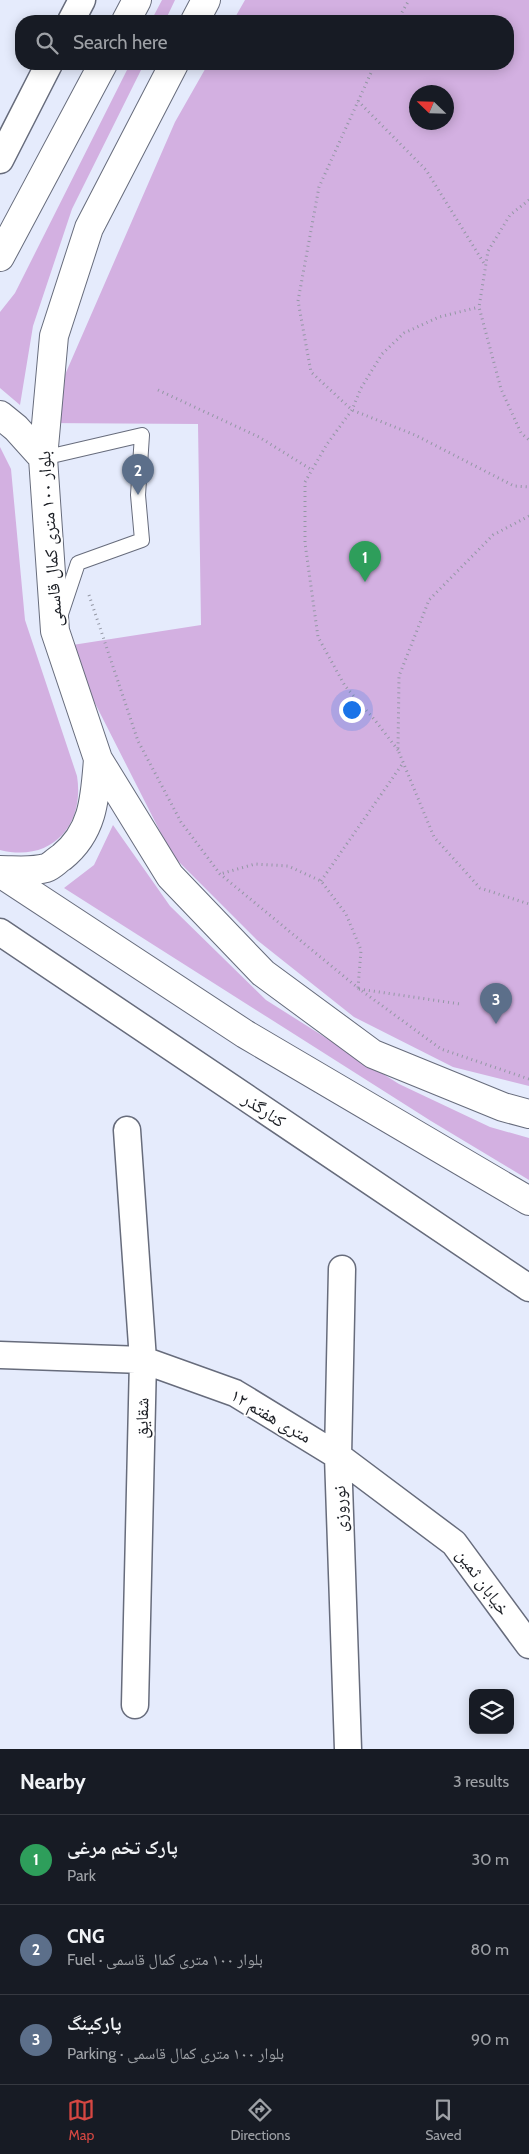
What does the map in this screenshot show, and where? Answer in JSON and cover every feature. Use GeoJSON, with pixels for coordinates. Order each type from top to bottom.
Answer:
{"type":"FeatureCollection","features":[{"type":"Feature","properties":{"kind":"main road"},"geometry":{"type":"LineString","coordinates":[[129,15],[138,0]]}},
{"type":"Feature","properties":{"kind":"main road"},"geometry":{"type":"LineString","coordinates":[[199,15],[206,0]]}},
{"type":"Feature","properties":{"kind":"main road"},"geometry":{"type":"LineString","coordinates":[[0,257],[100,70]]}},
{"type":"Feature","properties":{"kind":"main road","name":"بلوار ۱۰۰ متری کمال قاسمی"},"geometry":{"type":"LineString","coordinates":[[171,70],[89,228],[54,336],[43,458],[55,631],[98,759],[170,876],[264,973],[373,1054],[503,1107],[529,1114]]}},
{"type":"Feature","properties":{"kind":"main road"},"geometry":{"type":"LineString","coordinates":[[0,415],[16,428],[43,458]]}},
{"type":"Feature","properties":{"kind":"main road"},"geometry":{"type":"LineString","coordinates":[[0,871],[32,870],[48,867],[76,845],[88,822],[94,802],[98,759]]}},
{"type":"Feature","properties":{"kind":"main road"},"geometry":{"type":"LineString","coordinates":[[0,871],[245,1034],[529,1201]]}},
{"type":"Feature","properties":{"kind":"street"},"geometry":{"type":"LineString","coordinates":[[74,15],[82,0]]}},
{"type":"Feature","properties":{"kind":"street"},"geometry":{"type":"LineString","coordinates":[[0,160],[46,70]]}},
{"type":"Feature","properties":{"kind":"street","name":"کنارگذر"},"geometry":{"type":"LineString","coordinates":[[0,932],[529,1288]]}},
{"type":"Feature","properties":{"kind":"street","name":"شقایق"},"geometry":{"type":"LineString","coordinates":[[127,1130],[143,1360],[135,1705]]}},
{"type":"Feature","properties":{"kind":"street","name":"نوروزی"},"geometry":{"type":"LineString","coordinates":[[342,1269],[338,1456],[348,1749]]}},
{"type":"Feature","properties":{"kind":"street","name":"۱۲ متری هفتم"},"geometry":{"type":"LineString","coordinates":[[0,1355],[143,1360],[236,1392],[338,1456],[454,1543]]}},
{"type":"Feature","properties":{"kind":"street","name":"خیابان ثمین"},"geometry":{"type":"LineString","coordinates":[[454,1543],[529,1645]]}},
{"type":"Feature","properties":{"kind":"lane"},"geometry":{"type":"LineString","coordinates":[[43,458],[142,435],[138,495],[142,540],[78,563],[55,631]]}},
{"type":"Feature","properties":{"kind":"path"},"geometry":{"type":"LineString","coordinates":[[400,15],[409,0]]}},
{"type":"Feature","properties":{"kind":"path"},"geometry":{"type":"LineString","coordinates":[[372,70],[319,187],[298,301],[311,372],[352,410],[415,435],[514,486],[529,487]]}},
{"type":"Feature","properties":{"kind":"path"},"geometry":{"type":"LineString","coordinates":[[358,101],[426,170],[486,266]]}},
{"type":"Feature","properties":{"kind":"path"},"geometry":{"type":"LineString","coordinates":[[529,200],[510,215],[488,251],[479,307],[501,389],[521,433],[529,440]]}},
{"type":"Feature","properties":{"kind":"path"},"geometry":{"type":"LineString","coordinates":[[479,307],[439,317],[404,333],[382,354],[361,388],[352,410],[327,444],[305,482],[304,543],[318,636],[345,686],[398,750],[434,837],[480,888],[529,904]]}},
{"type":"Feature","properties":{"kind":"path"},"geometry":{"type":"LineString","coordinates":[[158,390],[259,437],[312,470]]}},
{"type":"Feature","properties":{"kind":"path"},"geometry":{"type":"LineString","coordinates":[[398,750],[399,676],[429,600],[493,535],[529,516]]}},
{"type":"Feature","properties":{"kind":"path"},"geometry":{"type":"LineString","coordinates":[[89,595],[138,740],[181,822],[220,874],[358,988],[441,1049],[529,1079]]}},
{"type":"Feature","properties":{"kind":"path"},"geometry":{"type":"LineString","coordinates":[[321,881],[403,763]]}},
{"type":"Feature","properties":{"kind":"path"},"geometry":{"type":"LineString","coordinates":[[220,874],[255,864],[288,866],[321,881],[346,914],[360,950],[358,988]]}},
{"type":"Feature","properties":{"kind":"path"},"geometry":{"type":"LineString","coordinates":[[358,988],[460,1004]]}},
{"type":"Feature","properties":{"kind":"shaded area"},"geometry":{"type":"Polygon","coordinates":[[[162,0],[175,0],[168,15],[154,15],[162,0]]]}},
{"type":"Feature","properties":{"kind":"shaded area"},"geometry":{"type":"Polygon","coordinates":[[[245,0],[529,0],[529,1086],[453,1067],[354,1017],[257,940],[172,855],[66,646],[201,625],[198,424],[44,423],[175,122],[205,70],[514,70],[514,15],[236,15],[245,0]]]}},
{"type":"Feature","properties":{"kind":"shaded area"},"geometry":{"type":"Polygon","coordinates":[[[127,70],[141,70],[72,209],[33,326],[20,405],[0,388],[0,312],[15,293],[127,70]]]}},
{"type":"Feature","properties":{"kind":"shaded area"},"geometry":{"type":"Polygon","coordinates":[[[0,447],[11,469],[25,620],[77,776],[78,794],[76,810],[70,825],[61,837],[35,851],[18,853],[0,850],[0,447]]]}},
{"type":"Feature","properties":{"kind":"shaded area"},"geometry":{"type":"Polygon","coordinates":[[[113,825],[170,906],[266,1000],[399,1084],[490,1127],[529,1138],[529,1180],[431,1121],[64,888],[94,865],[113,825]]]}},
{"type":"Feature","properties":{"kind":"place","name":"CNG"},"geometry":{"type":"Point","coordinates":[138,495]}},
{"type":"Feature","properties":{"kind":"place","name":"پارک تخم مرغی"},"geometry":{"type":"Point","coordinates":[365,582]}},
{"type":"Feature","properties":{"kind":"place","name":"پارکینگ"},"geometry":{"type":"Point","coordinates":[496,1024]}}]}
